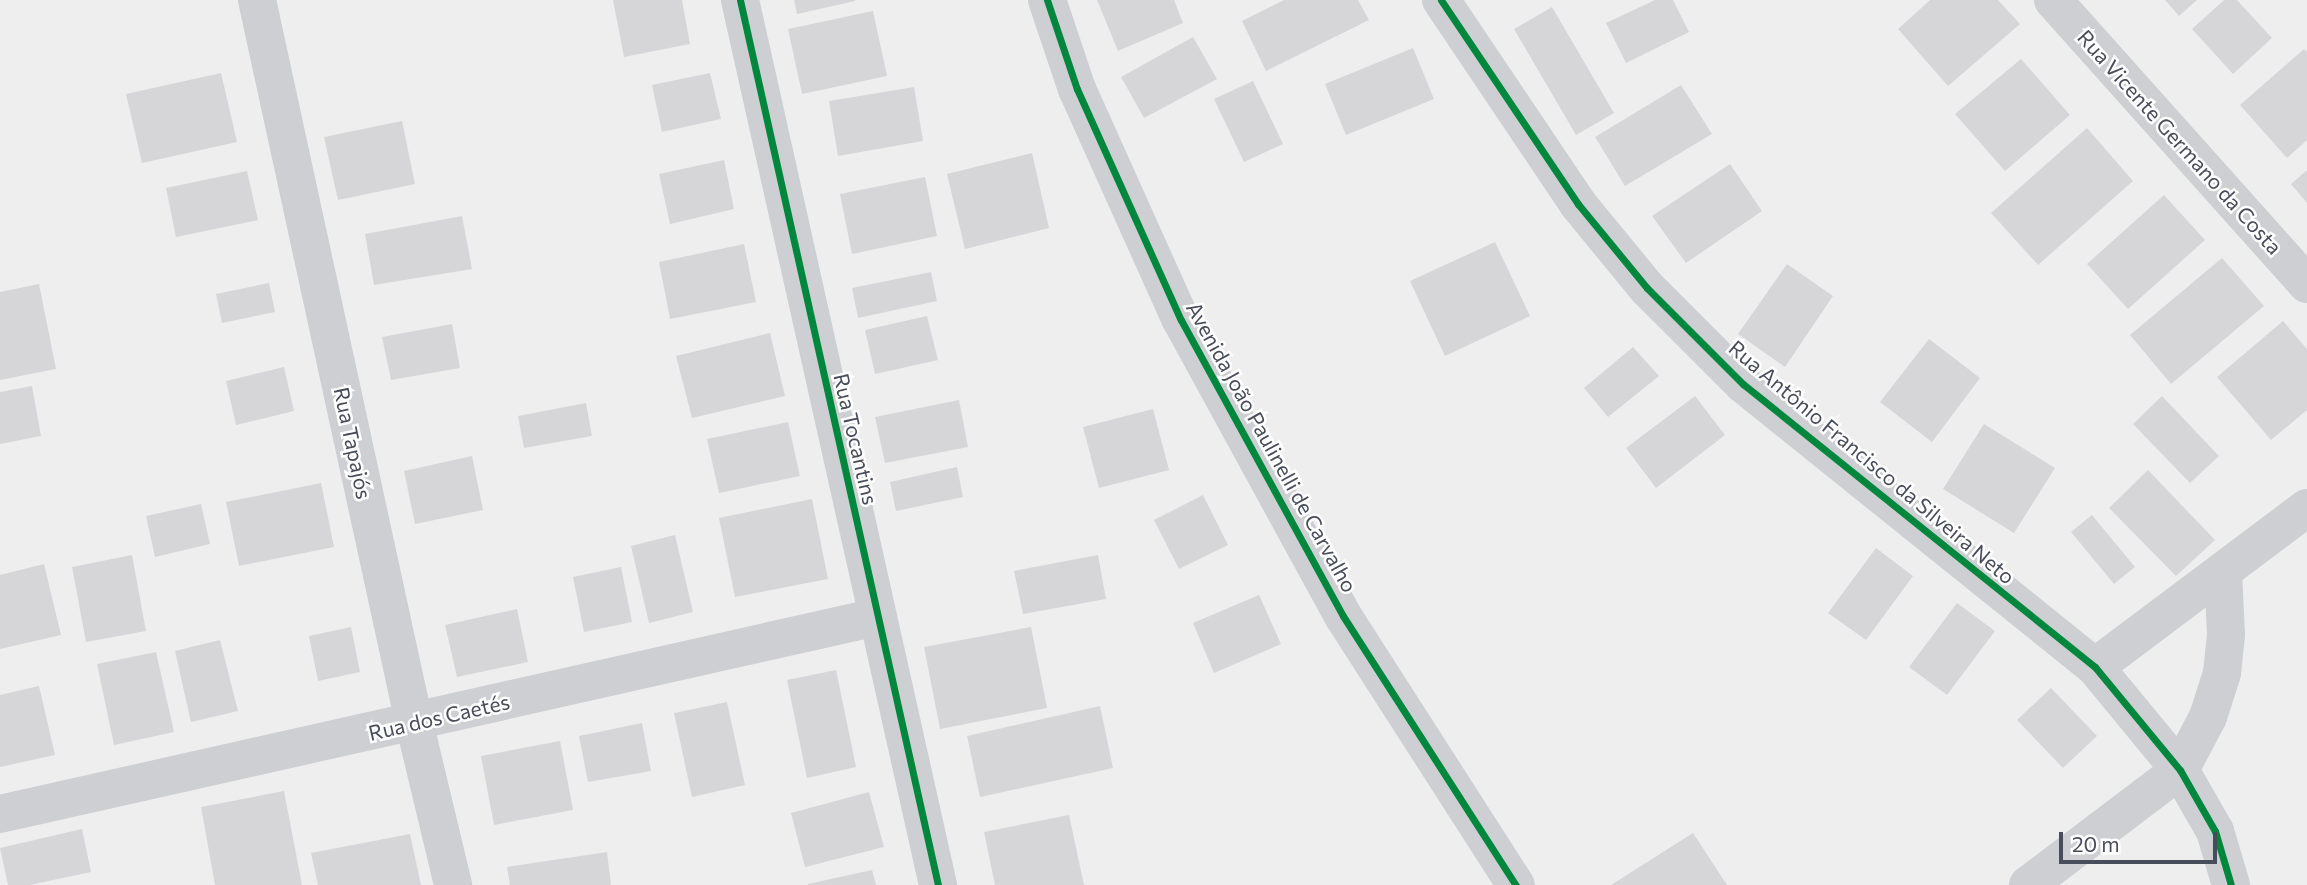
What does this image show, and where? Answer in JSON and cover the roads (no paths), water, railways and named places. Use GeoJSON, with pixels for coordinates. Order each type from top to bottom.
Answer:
{"type":"FeatureCollection","features":[{"type":"Feature","properties":{"kind":"street","name":"Rua Tapajós"},"geometry":{"type":"LineString","coordinates":[[257,0],[414,722],[453,885]]}},
{"type":"Feature","properties":{"kind":"street","name":"Rua Tocantins"},"geometry":{"type":"LineString","coordinates":[[740,0],[938,885]]}},
{"type":"Feature","properties":{"kind":"street","name":"Avenida João Paulinelli de Carvalho"},"geometry":{"type":"LineString","coordinates":[[1047,0],[1077,89],[1181,320],[1343,615],[1516,885]]}},
{"type":"Feature","properties":{"kind":"street","name":"Rua Antônio Francisco da Silveira Neto"},"geometry":{"type":"LineString","coordinates":[[1441,0],[1578,204],[1647,288],[1744,384],[2095,667],[2180,771],[2216,831],[2231,885]]}},
{"type":"Feature","properties":{"kind":"street","name":"Rua Vicente Germano da Costa"},"geometry":{"type":"LineString","coordinates":[[2053,0],[2307,284]]}},
{"type":"Feature","properties":{"kind":"street"},"geometry":{"type":"LineString","coordinates":[[2095,667],[2307,508]]}},
{"type":"Feature","properties":{"kind":"street"},"geometry":{"type":"LineString","coordinates":[[2028,885],[2180,771],[2208,717],[2221,673],[2226,634],[2223,573]]}},
{"type":"Feature","properties":{"kind":"street","name":"Rua dos Caetés"},"geometry":{"type":"LineString","coordinates":[[0,814],[877,617]]}}]}
